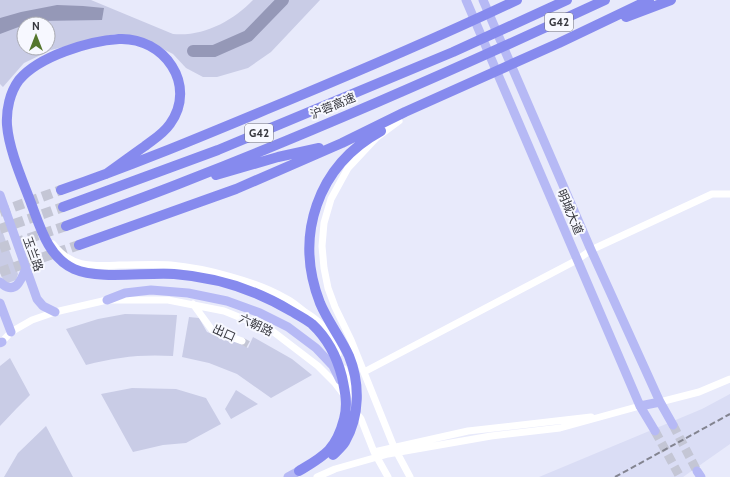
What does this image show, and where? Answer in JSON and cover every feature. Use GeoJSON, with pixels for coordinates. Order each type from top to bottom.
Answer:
{"type":"FeatureCollection","features":[{"type":"Feature","properties":{"kind":"highway"},"geometry":{"type":"LineString","coordinates":[[61,190],[106,174],[264,111],[517,0]]}},
{"type":"Feature","properties":{"kind":"highway","name":"沪蓉高速"},"geometry":{"type":"LineString","coordinates":[[63,208],[218,150],[453,52],[566,0]]}},
{"type":"Feature","properties":{"kind":"highway","name":"沪蓉高速"},"geometry":{"type":"LineString","coordinates":[[66,226],[184,182],[458,68],[606,0]]}},
{"type":"Feature","properties":{"kind":"highway"},"geometry":{"type":"LineString","coordinates":[[559,43],[648,0]]}},
{"type":"Feature","properties":{"kind":"highway"},"geometry":{"type":"LineString","coordinates":[[79,245],[236,189],[342,143],[405,112],[519,60],[671,0]]}},
{"type":"Feature","properties":{"kind":"highway"},"geometry":{"type":"LineString","coordinates":[[106,174],[160,136],[171,123],[176,111],[179,90],[175,71],[161,52],[138,40],[120,39],[102,41],[48,58],[30,70],[18,81],[11,96],[7,125],[19,170],[46,240],[57,256],[74,269],[94,274],[172,274],[196,276],[248,290],[278,303],[310,322],[332,350],[340,370],[345,390],[347,403],[341,437],[332,456]]}},
{"type":"Feature","properties":{"kind":"highway"},"geometry":{"type":"LineString","coordinates":[[301,474],[324,463],[345,442],[355,417],[357,393],[356,379],[349,357],[321,305],[314,284],[309,252],[313,214],[323,190],[341,162],[357,146],[370,137],[464,86]]}},
{"type":"Feature","properties":{"kind":"highway"},"geometry":{"type":"LineString","coordinates":[[184,182],[278,157],[342,143]]}},
{"type":"Feature","properties":{"kind":"highway"},"geometry":{"type":"LineString","coordinates":[[301,474],[331,449],[344,420]]}},
{"type":"Feature","properties":{"kind":"main road","name":"明城大道"},"geometry":{"type":"LineString","coordinates":[[466,0],[518,118],[640,406],[655,431]]}},
{"type":"Feature","properties":{"kind":"main road","name":"明城大道"},"geometry":{"type":"LineString","coordinates":[[483,0],[592,250],[660,402],[673,425]]}},
{"type":"Feature","properties":{"kind":"main road","name":"玉兰路"},"geometry":{"type":"LineString","coordinates":[[0,195],[37,299],[43,306],[55,312]]}},
{"type":"Feature","properties":{"kind":"main road"},"geometry":{"type":"LineString","coordinates":[[0,282],[4,286],[11,288],[17,286],[22,280],[26,268]]}},
{"type":"Feature","properties":{"kind":"main road"},"geometry":{"type":"LineString","coordinates":[[107,300],[125,292],[151,290],[188,293],[227,301],[288,327],[316,348],[333,366],[345,390]]}},
{"type":"Feature","properties":{"kind":"main road"},"geometry":{"type":"LineString","coordinates":[[0,303],[11,332]]}},
{"type":"Feature","properties":{"kind":"main road"},"geometry":{"type":"LineString","coordinates":[[640,406],[660,402]]}},
{"type":"Feature","properties":{"kind":"main road"},"geometry":{"type":"LineString","coordinates":[[288,477],[301,474]]}},
{"type":"Feature","properties":{"kind":"street"},"geometry":{"type":"LineString","coordinates":[[399,121],[376,138],[348,168],[331,198],[324,223],[322,246],[328,288],[394,447],[410,477]]}},
{"type":"Feature","properties":{"kind":"street"},"geometry":{"type":"LineString","coordinates":[[364,372],[577,260],[592,250],[712,194],[730,194]]}},
{"type":"Feature","properties":{"kind":"street"},"geometry":{"type":"LineString","coordinates":[[34,211],[47,237],[57,249],[67,258],[81,264],[97,266],[171,265],[224,276],[253,284],[285,298],[327,330],[333,339],[355,398],[361,419]]}},
{"type":"Feature","properties":{"kind":"street","name":"六朝路"},"geometry":{"type":"LineString","coordinates":[[1,343],[11,332],[32,320],[55,312],[107,300],[168,300],[224,311],[271,330],[318,366],[335,382],[361,419],[374,452],[388,477]]}},
{"type":"Feature","properties":{"kind":"street","name":"出口"},"geometry":{"type":"LineString","coordinates":[[193,304],[212,330],[242,341]]}},
{"type":"Feature","properties":{"kind":"street"},"geometry":{"type":"LineString","coordinates":[[660,402],[699,392],[730,379]]}},
{"type":"Feature","properties":{"kind":"street"},"geometry":{"type":"LineString","coordinates":[[317,477],[335,469],[388,454],[491,436],[560,428],[640,406]]}},
{"type":"Feature","properties":{"kind":"street"},"geometry":{"type":"LineString","coordinates":[[374,452],[468,431],[607,415]]}},
{"type":"Feature","properties":{"kind":"shaded area"},"geometry":{"type":"Polygon","coordinates":[[[0,0],[91,0],[173,34],[184,34],[195,33],[217,26],[236,15],[253,0],[320,0],[271,52],[248,68],[217,77],[203,77],[186,68],[173,54],[147,41],[115,34],[56,49],[56,16],[16,16],[16,56],[39,56],[24,63],[3,87],[0,84],[0,0]]]}},
{"type":"Feature","properties":{"kind":"shaded area"},"geometry":{"type":"Polygon","coordinates":[[[57,5],[104,8],[102,20],[56,21],[56,16],[16,16],[16,28],[0,34],[0,18],[57,5]]]}},
{"type":"Feature","properties":{"kind":"shaded area"},"geometry":{"type":"Polygon","coordinates":[[[0,225],[18,274],[16,280],[8,283],[4,281],[0,273],[0,225]]]}},
{"type":"Feature","properties":{"kind":"shaded area"},"geometry":{"type":"Polygon","coordinates":[[[125,314],[177,315],[173,356],[151,355],[129,357],[86,365],[66,329],[98,319],[125,314]]]}},
{"type":"Feature","properties":{"kind":"shaded area"},"geometry":{"type":"Polygon","coordinates":[[[189,317],[199,318],[207,332],[239,343],[248,348],[253,337],[292,359],[312,375],[271,398],[237,374],[209,363],[182,357],[189,317]]]}},
{"type":"Feature","properties":{"kind":"shaded area"},"geometry":{"type":"Polygon","coordinates":[[[10,358],[30,395],[0,426],[0,366],[10,358]]]}},
{"type":"Feature","properties":{"kind":"shaded area"},"geometry":{"type":"Polygon","coordinates":[[[132,388],[176,389],[206,398],[221,424],[186,443],[163,445],[133,452],[101,394],[132,388]]]}},
{"type":"Feature","properties":{"kind":"shaded area"},"geometry":{"type":"Polygon","coordinates":[[[236,390],[258,404],[231,419],[225,409],[236,390]]]}},
{"type":"Feature","properties":{"kind":"shaded area"},"geometry":{"type":"Polygon","coordinates":[[[730,394],[730,444],[683,477],[539,477],[702,409],[730,394]]]}},
{"type":"Feature","properties":{"kind":"shaded area"},"geometry":{"type":"Polygon","coordinates":[[[46,426],[73,477],[4,477],[18,453],[46,426]]]}},
{"type":"Feature","properties":{"kind":"waterway"},"geometry":{"type":"LineString","coordinates":[[193,51],[214,51],[248,36],[283,0]]}},
{"type":"Feature","properties":{"kind":"tunnel"},"geometry":{"type":"LineString","coordinates":[[0,212],[61,190]]}},
{"type":"Feature","properties":{"kind":"tunnel"},"geometry":{"type":"LineString","coordinates":[[0,229],[63,207]]}},
{"type":"Feature","properties":{"kind":"tunnel"},"geometry":{"type":"LineString","coordinates":[[0,248],[66,226]]}},
{"type":"Feature","properties":{"kind":"tunnel"},"geometry":{"type":"LineString","coordinates":[[0,272],[79,245]]}},
{"type":"Feature","properties":{"kind":"tunnel"},"geometry":{"type":"LineString","coordinates":[[242,341],[251,346]]}},
{"type":"Feature","properties":{"kind":"tunnel"},"geometry":{"type":"LineString","coordinates":[[673,425],[697,471]]}},
{"type":"Feature","properties":{"kind":"tunnel"},"geometry":{"type":"LineString","coordinates":[[655,431],[680,477]]}},
{"type":"Feature","properties":{"kind":"railway"},"geometry":{"type":"LineString","coordinates":[[615,477],[730,414]]}}]}
